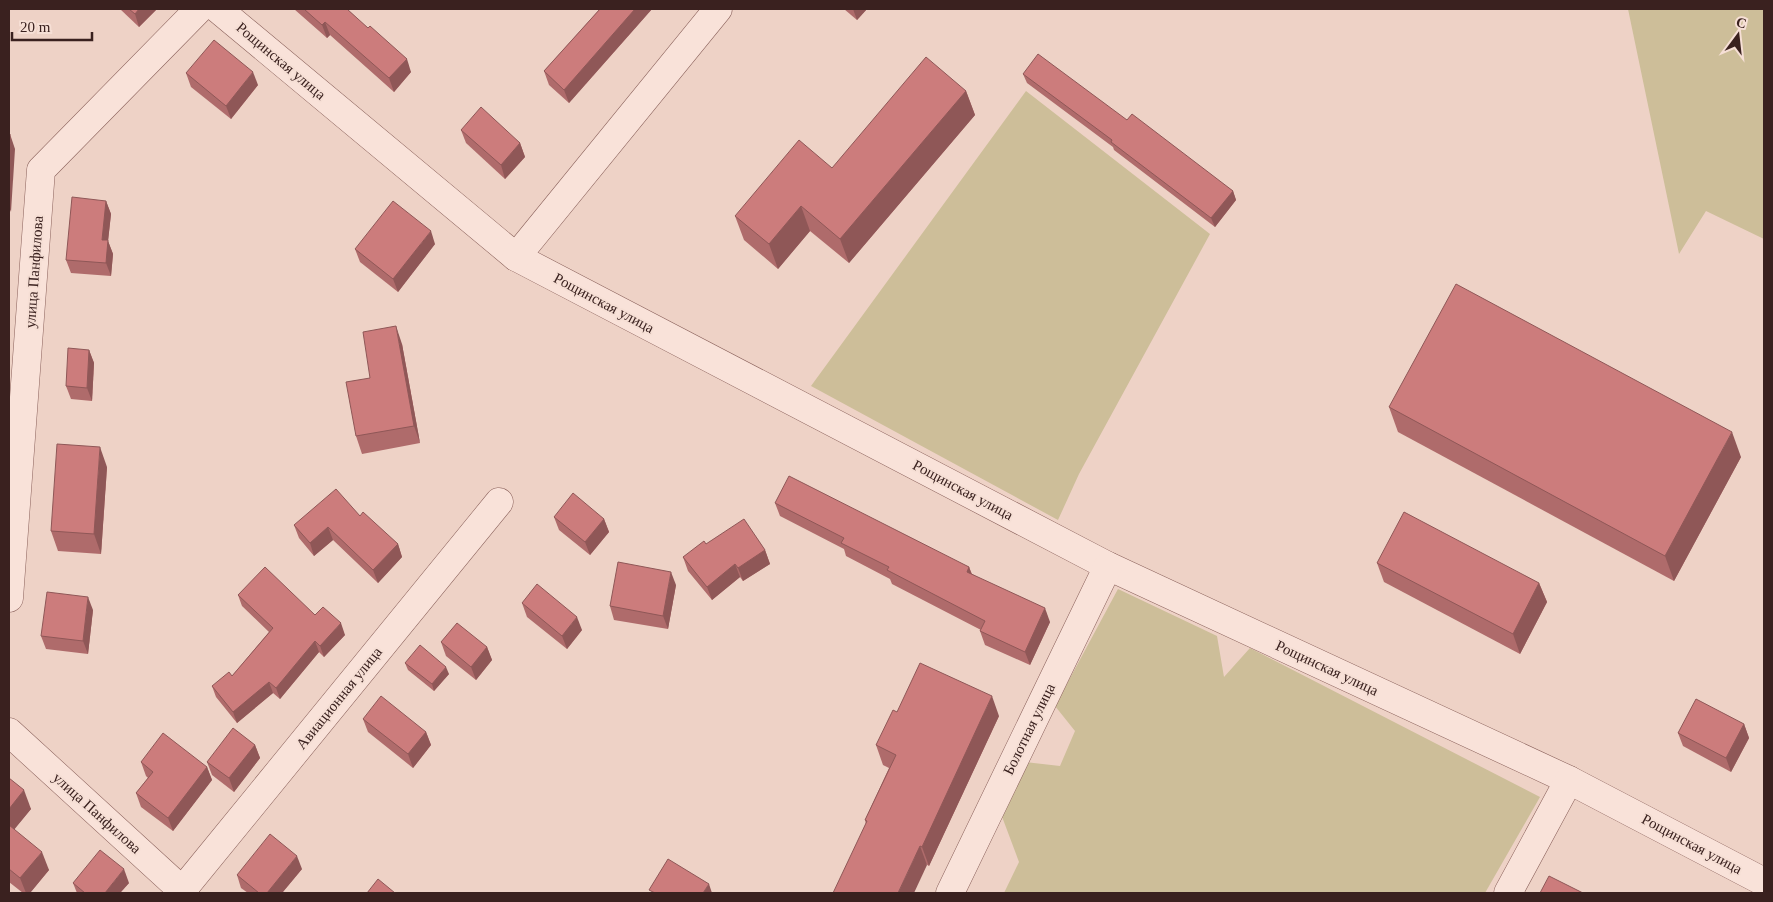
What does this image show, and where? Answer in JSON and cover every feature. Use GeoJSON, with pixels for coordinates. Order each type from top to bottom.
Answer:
{"type":"FeatureCollection","features":[{"type":"Feature","properties":{"kind":"street","name":"улица Панфилова"},"geometry":{"type":"LineString","coordinates":[[9,598],[41,170],[199,9]]}},
{"type":"Feature","properties":{"kind":"street","name":"Рощинская улица"},"geometry":{"type":"LineString","coordinates":[[218,9],[516,256],[1108,566],[1569,780],[1764,882]]}},
{"type":"Feature","properties":{"kind":"street"},"geometry":{"type":"LineString","coordinates":[[516,256],[718,9]]}},
{"type":"Feature","properties":{"kind":"street","name":"Авиационная улица"},"geometry":{"type":"LineString","coordinates":[[182,892],[499,502]]}},
{"type":"Feature","properties":{"kind":"street","name":"Болотная улица"},"geometry":{"type":"LineString","coordinates":[[950,893],[1108,566]]}},
{"type":"Feature","properties":{"kind":"street","name":"улица Панфилова"},"geometry":{"type":"LineString","coordinates":[[9,732],[182,892]]}},
{"type":"Feature","properties":{"kind":"street"},"geometry":{"type":"LineString","coordinates":[[1508,893],[1569,780]]}},
{"type":"Feature","properties":{"kind":"shaded area"},"geometry":{"type":"Polygon","coordinates":[[[1628,9],[1764,9],[1764,239],[1706,211],[1679,254],[1628,9]]]}},
{"type":"Feature","properties":{"kind":"shaded area"},"geometry":{"type":"Polygon","coordinates":[[[1026,91],[1210,234],[1079,474],[1058,520],[811,386],[1026,91]]]}},
{"type":"Feature","properties":{"kind":"shaded area"},"geometry":{"type":"Polygon","coordinates":[[[1118,589],[1217,636],[1224,677],[1250,648],[1540,797],[1485,893],[1004,893],[1019,862],[1001,814],[1025,762],[1060,766],[1075,731],[1055,706],[1118,589]]]}},
{"type":"Feature","properties":{"kind":"building"},"geometry":{"type":"Polygon","coordinates":[[[129,9],[139,9],[135,14],[129,9]]]}},
{"type":"Feature","properties":{"kind":"building"},"geometry":{"type":"Polygon","coordinates":[[[304,9],[347,9],[368,28],[370,26],[407,59],[389,78],[325,22],[322,25],[304,9]]]}},
{"type":"Feature","properties":{"kind":"building"},"geometry":{"type":"Polygon","coordinates":[[[600,9],[635,9],[564,90],[544,71],[600,9]]]}},
{"type":"Feature","properties":{"kind":"building"},"geometry":{"type":"Polygon","coordinates":[[[214,40],[253,72],[226,106],[186,73],[214,40]]]}},
{"type":"Feature","properties":{"kind":"building"},"geometry":{"type":"Polygon","coordinates":[[[1038,54],[1127,120],[1132,114],[1233,191],[1211,218],[1111,142],[1112,140],[1023,74],[1038,54]]]}},
{"type":"Feature","properties":{"kind":"building"},"geometry":{"type":"Polygon","coordinates":[[[926,57],[966,91],[840,239],[801,206],[769,244],[735,216],[799,140],[832,168],[926,57]]]}},
{"type":"Feature","properties":{"kind":"building"},"geometry":{"type":"Polygon","coordinates":[[[481,107],[520,143],[501,165],[461,130],[481,107]]]}},
{"type":"Feature","properties":{"kind":"building"},"geometry":{"type":"Polygon","coordinates":[[[72,197],[106,201],[102,240],[108,240],[106,263],[66,260],[72,197]]]}},
{"type":"Feature","properties":{"kind":"building"},"geometry":{"type":"Polygon","coordinates":[[[393,201],[431,231],[393,279],[355,249],[393,201]]]}},
{"type":"Feature","properties":{"kind":"building"},"geometry":{"type":"Polygon","coordinates":[[[1456,284],[1732,432],[1665,556],[1389,407],[1456,284]]]}},
{"type":"Feature","properties":{"kind":"building"},"geometry":{"type":"Polygon","coordinates":[[[396,326],[414,426],[356,436],[346,382],[370,378],[363,332],[396,326]]]}},
{"type":"Feature","properties":{"kind":"building"},"geometry":{"type":"Polygon","coordinates":[[[68,348],[89,350],[87,388],[66,386],[68,348]]]}},
{"type":"Feature","properties":{"kind":"building"},"geometry":{"type":"Polygon","coordinates":[[[57,444],[100,447],[94,534],[51,531],[57,444]]]}},
{"type":"Feature","properties":{"kind":"building"},"geometry":{"type":"Polygon","coordinates":[[[789,476],[969,567],[967,572],[1045,608],[1025,652],[980,631],[985,621],[887,570],[889,567],[841,543],[844,538],[775,503],[789,476]]]}},
{"type":"Feature","properties":{"kind":"building"},"geometry":{"type":"Polygon","coordinates":[[[336,489],[360,516],[363,512],[398,544],[373,570],[328,527],[310,543],[294,525],[336,489]]]}},
{"type":"Feature","properties":{"kind":"building"},"geometry":{"type":"Polygon","coordinates":[[[573,493],[604,519],[585,542],[554,517],[573,493]]]}},
{"type":"Feature","properties":{"kind":"building"},"geometry":{"type":"Polygon","coordinates":[[[1404,512],[1539,583],[1513,634],[1377,563],[1404,512]]]}},
{"type":"Feature","properties":{"kind":"building"},"geometry":{"type":"Polygon","coordinates":[[[744,519],[765,550],[738,568],[735,564],[707,587],[683,557],[704,541],[706,544],[744,519]]]}},
{"type":"Feature","properties":{"kind":"building"},"geometry":{"type":"Polygon","coordinates":[[[618,562],[671,572],[663,616],[610,606],[618,562]]]}},
{"type":"Feature","properties":{"kind":"building"},"geometry":{"type":"Polygon","coordinates":[[[265,567],[315,615],[323,607],[341,623],[320,646],[315,641],[276,688],[269,682],[233,712],[212,686],[229,672],[232,676],[273,628],[238,595],[265,567]]]}},
{"type":"Feature","properties":{"kind":"building"},"geometry":{"type":"Polygon","coordinates":[[[537,584],[577,617],[562,636],[522,603],[537,584]]]}},
{"type":"Feature","properties":{"kind":"building"},"geometry":{"type":"Polygon","coordinates":[[[47,592],[88,597],[83,641],[41,636],[47,592]]]}},
{"type":"Feature","properties":{"kind":"building"},"geometry":{"type":"Polygon","coordinates":[[[457,623],[487,647],[471,667],[441,642],[457,623]]]}},
{"type":"Feature","properties":{"kind":"building"},"geometry":{"type":"Polygon","coordinates":[[[420,645],[446,667],[432,684],[405,663],[420,645]]]}},
{"type":"Feature","properties":{"kind":"building"},"geometry":{"type":"Polygon","coordinates":[[[920,663],[992,696],[922,847],[920,846],[898,893],[833,893],[896,755],[876,745],[893,710],[897,712],[920,663]]]}},
{"type":"Feature","properties":{"kind":"building"},"geometry":{"type":"Polygon","coordinates":[[[381,696],[426,732],[408,754],[363,719],[381,696]]]}},
{"type":"Feature","properties":{"kind":"building"},"geometry":{"type":"Polygon","coordinates":[[[1696,699],[1744,724],[1726,758],[1678,733],[1696,699]]]}},
{"type":"Feature","properties":{"kind":"building"},"geometry":{"type":"Polygon","coordinates":[[[233,728],[255,745],[229,778],[207,762],[233,728]]]}},
{"type":"Feature","properties":{"kind":"building"},"geometry":{"type":"Polygon","coordinates":[[[163,733],[207,767],[168,818],[136,793],[153,772],[141,762],[163,733]]]}},
{"type":"Feature","properties":{"kind":"building"},"geometry":{"type":"Polygon","coordinates":[[[9,778],[24,790],[9,809],[9,778]]]}},
{"type":"Feature","properties":{"kind":"building"},"geometry":{"type":"Polygon","coordinates":[[[9,825],[42,852],[20,878],[9,869],[9,825]]]}},
{"type":"Feature","properties":{"kind":"building"},"geometry":{"type":"Polygon","coordinates":[[[270,834],[297,856],[267,893],[259,893],[237,875],[270,834]]]}},
{"type":"Feature","properties":{"kind":"building"},"geometry":{"type":"Polygon","coordinates":[[[100,850],[124,869],[105,893],[85,893],[73,883],[100,850]]]}},
{"type":"Feature","properties":{"kind":"building"},"geometry":{"type":"Polygon","coordinates":[[[668,859],[709,884],[703,893],[655,893],[649,890],[668,859]]]}},
{"type":"Feature","properties":{"kind":"building"},"geometry":{"type":"Polygon","coordinates":[[[1549,876],[1583,893],[1540,893],[1549,876]]]}},
{"type":"Feature","properties":{"kind":"building"},"geometry":{"type":"Polygon","coordinates":[[[378,879],[395,893],[367,893],[378,879]]]}}]}
